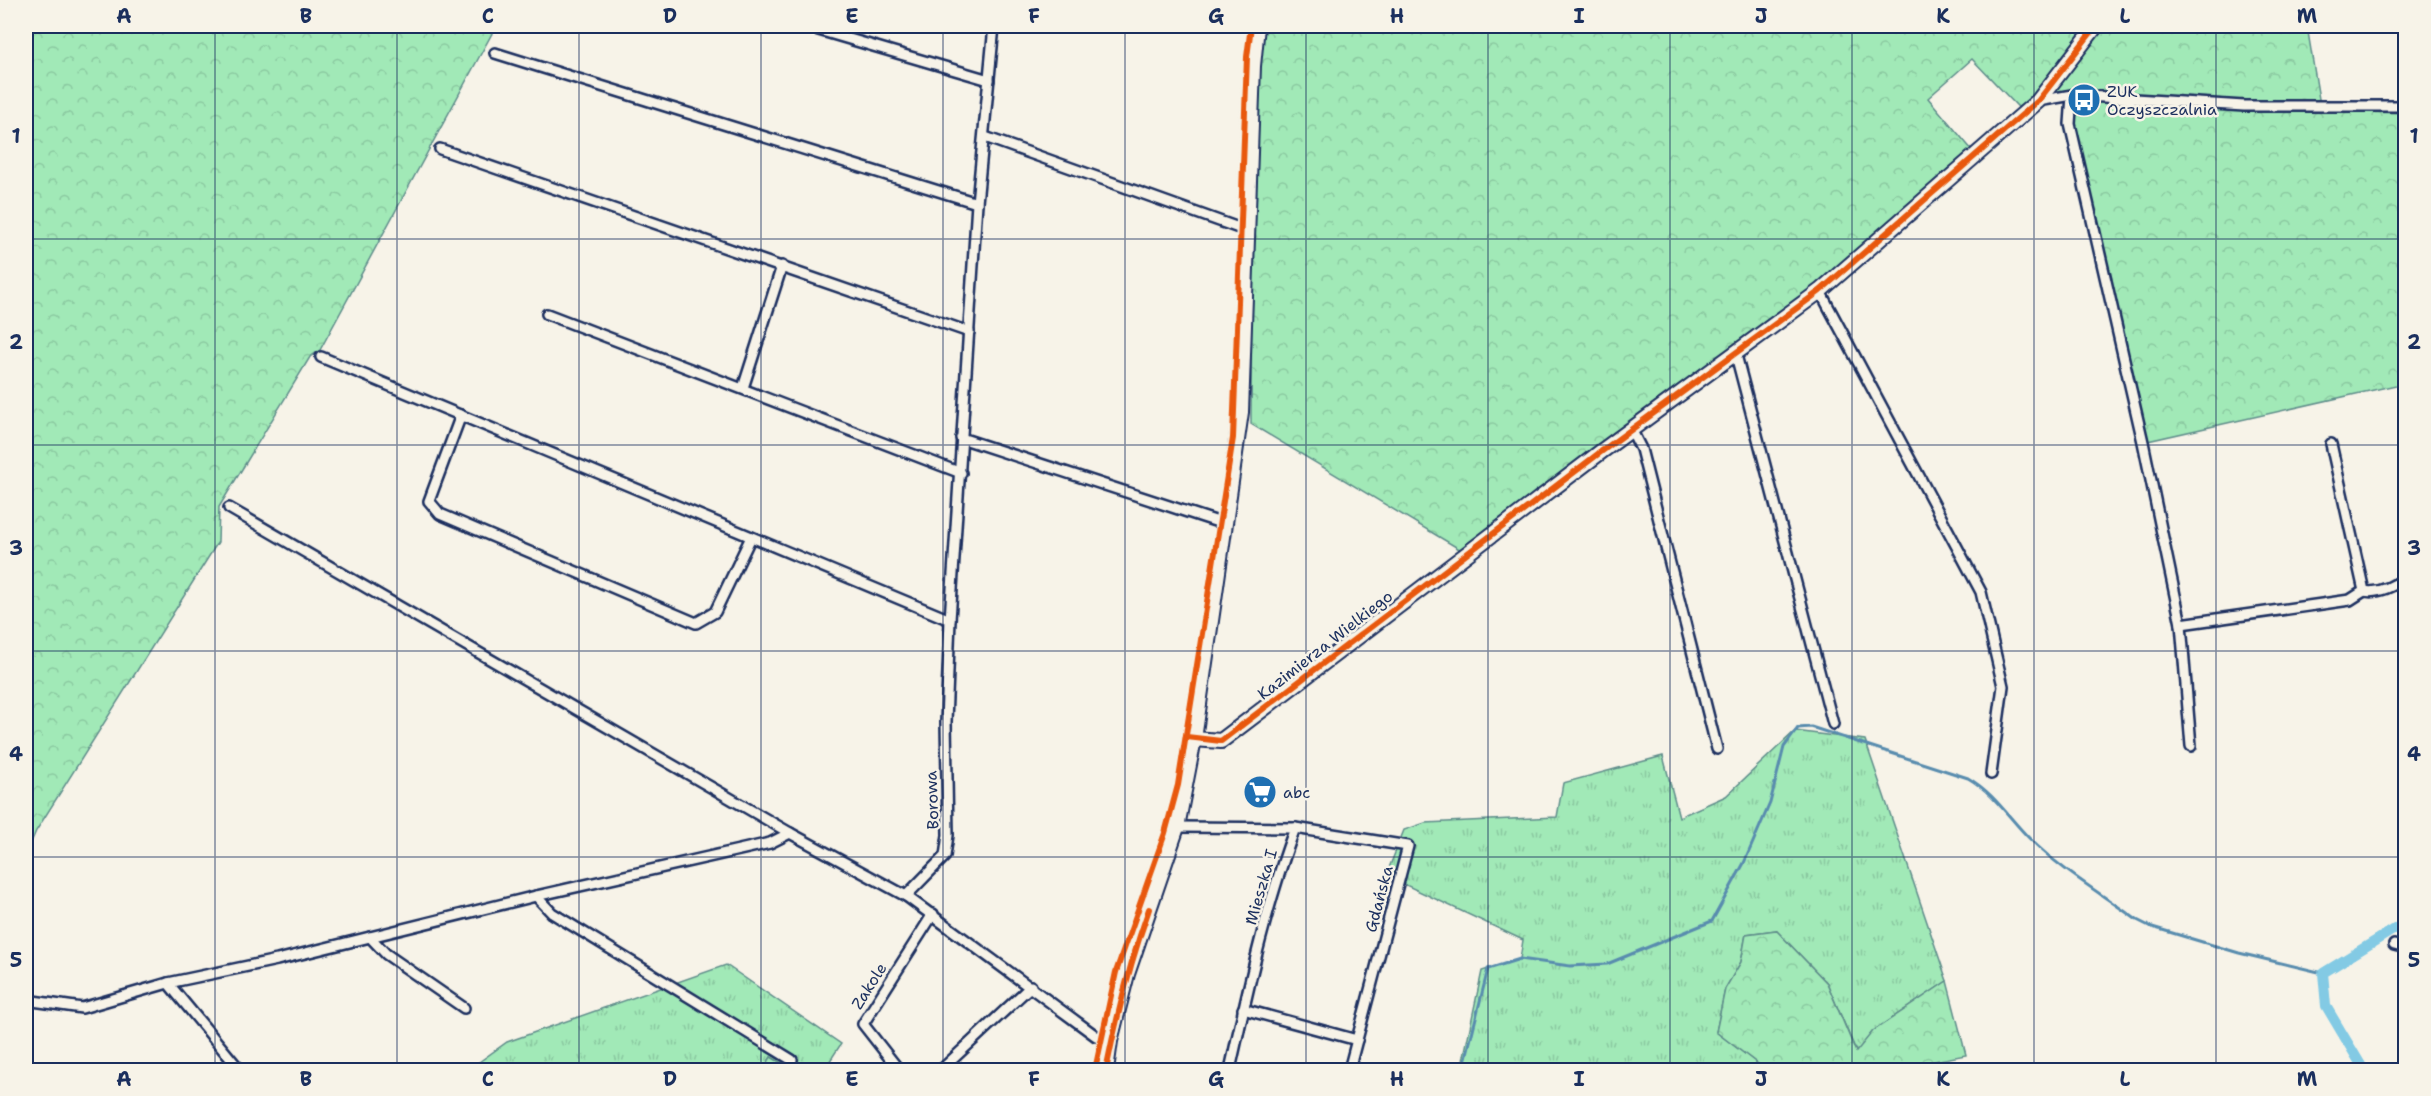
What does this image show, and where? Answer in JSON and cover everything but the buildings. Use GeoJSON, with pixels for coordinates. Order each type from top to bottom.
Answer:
{"type":"FeatureCollection","features":[{"type":"Feature","properties":{"kind":"street"},"geometry":{"type":"LineString","coordinates":[[805,26],[989,80]]}},
{"type":"Feature","properties":{"kind":"street","name":"Borowa"},"geometry":{"type":"LineString","coordinates":[[906,896],[945,856],[948,835],[946,722],[950,620],[977,203],[994,26]]}},
{"type":"Feature","properties":{"kind":"street"},"geometry":{"type":"LineString","coordinates":[[1106,1071],[1110,1041],[1127,974],[1177,827],[1194,739],[1241,412],[1257,26]]}},
{"type":"Feature","properties":{"kind":"street","name":"Kazimierza Wielkiego"},"geometry":{"type":"LineString","coordinates":[[1194,739],[1221,741],[1631,429],[1736,355],[1820,291],[2038,101],[2096,26]]}},
{"type":"Feature","properties":{"kind":"street"},"geometry":{"type":"LineString","coordinates":[[495,53],[977,203]]}},
{"type":"Feature","properties":{"kind":"street"},"geometry":{"type":"LineString","coordinates":[[2038,101],[2072,95],[2244,106],[2406,106]]}},
{"type":"Feature","properties":{"kind":"street"},"geometry":{"type":"LineString","coordinates":[[2072,95],[2070,124],[2143,442],[2181,624],[2192,746]]}},
{"type":"Feature","properties":{"kind":"street"},"geometry":{"type":"LineString","coordinates":[[985,137],[1248,231]]}},
{"type":"Feature","properties":{"kind":"street"},"geometry":{"type":"LineString","coordinates":[[440,149],[969,332]]}},
{"type":"Feature","properties":{"kind":"street"},"geometry":{"type":"LineString","coordinates":[[743,388],[782,266]]}},
{"type":"Feature","properties":{"kind":"street"},"geometry":{"type":"LineString","coordinates":[[1820,291],[1981,592],[2003,686],[1991,774]]}},
{"type":"Feature","properties":{"kind":"street"},"geometry":{"type":"LineString","coordinates":[[548,314],[961,473]]}},
{"type":"Feature","properties":{"kind":"street"},"geometry":{"type":"LineString","coordinates":[[1736,355],[1833,724]]}},
{"type":"Feature","properties":{"kind":"street"},"geometry":{"type":"LineString","coordinates":[[321,357],[950,620]]}},
{"type":"Feature","properties":{"kind":"street"},"geometry":{"type":"LineString","coordinates":[[461,416],[429,501],[440,514],[658,608],[696,623],[715,612],[751,537]]}},
{"type":"Feature","properties":{"kind":"street"},"geometry":{"type":"LineString","coordinates":[[1631,429],[1641,449],[1717,749]]}},
{"type":"Feature","properties":{"kind":"street"},"geometry":{"type":"LineString","coordinates":[[961,438],[1224,524]]}},
{"type":"Feature","properties":{"kind":"street"},"geometry":{"type":"LineString","coordinates":[[2331,444],[2364,591]]}},
{"type":"Feature","properties":{"kind":"street"},"geometry":{"type":"LineString","coordinates":[[229,508],[790,833],[906,896],[1096,1036],[1110,1041]]}},
{"type":"Feature","properties":{"kind":"street"},"geometry":{"type":"LineString","coordinates":[[2181,624],[2350,600],[2364,591],[2372,593],[2395,585],[2406,577]]}},
{"type":"Feature","properties":{"kind":"street","name":"Mieszka I"},"geometry":{"type":"LineString","coordinates":[[1177,827],[1295,828],[1285,855],[1243,1009],[1230,1071]]}},
{"type":"Feature","properties":{"kind":"street","name":"Gdańska"},"geometry":{"type":"LineString","coordinates":[[1295,828],[1408,846],[1349,1071]]}},
{"type":"Feature","properties":{"kind":"street"},"geometry":{"type":"LineString","coordinates":[[26,1000],[82,1008],[168,983],[770,843],[790,833]]}},
{"type":"Feature","properties":{"kind":"street"},"geometry":{"type":"LineString","coordinates":[[536,896],[552,913],[792,1060]]}},
{"type":"Feature","properties":{"kind":"street","name":"Zakole"},"geometry":{"type":"LineString","coordinates":[[899,1071],[863,1024],[933,914]]}},
{"type":"Feature","properties":{"kind":"street"},"geometry":{"type":"LineString","coordinates":[[370,937],[386,954],[464,1008]]}},
{"type":"Feature","properties":{"kind":"street"},"geometry":{"type":"LineString","coordinates":[[2394,945],[2406,948]]}},
{"type":"Feature","properties":{"kind":"street"},"geometry":{"type":"LineString","coordinates":[[168,983],[240,1071]]}},
{"type":"Feature","properties":{"kind":"street"},"geometry":{"type":"LineString","coordinates":[[941,1071],[1030,986]]}},
{"type":"Feature","properties":{"kind":"street"},"geometry":{"type":"LineString","coordinates":[[1243,1009],[1357,1040]]}},
{"type":"Feature","properties":{"kind":"green space"},"geometry":{"type":"Polygon","coordinates":[[[26,26],[496,26],[320,350],[310,357],[219,507],[218,542],[36,831],[26,854],[26,26]]]}},
{"type":"Feature","properties":{"kind":"green space"},"geometry":{"type":"Polygon","coordinates":[[[1257,26],[2307,26],[2321,111],[2405,113],[2405,383],[2143,442],[2068,98],[2047,95],[2018,107],[1972,59],[1928,98],[1972,150],[1820,291],[1466,553],[1251,424],[1253,66],[1257,26]]]}},
{"type":"Feature","properties":{"kind":"green space"},"geometry":{"type":"Polygon","coordinates":[[[1795,731],[1865,740],[1947,981],[1873,1031],[1857,1053],[1827,983],[1776,930],[1746,934],[1741,962],[1725,989],[1716,1032],[1766,1070],[1461,1070],[1482,971],[1520,959],[1523,940],[1395,880],[1389,868],[1404,830],[1425,823],[1557,817],[1563,783],[1663,756],[1679,817],[1726,796],[1795,731]]]}},
{"type":"Feature","properties":{"kind":"green space"},"geometry":{"type":"Polygon","coordinates":[[[1776,930],[1827,983],[1856,1052],[1873,1031],[1947,981],[1966,1055],[1886,1070],[1766,1070],[1716,1032],[1725,989],[1741,962],[1746,934],[1776,930]]]}},
{"type":"Feature","properties":{"kind":"green space"},"geometry":{"type":"Polygon","coordinates":[[[726,965],[841,1044],[824,1070],[793,1070],[771,1057],[763,1070],[468,1070],[507,1042],[726,965]]]}},
{"type":"Feature","properties":{"kind":"green space"},"geometry":{"type":"Polygon","coordinates":[[[771,1057],[793,1070],[763,1070],[771,1057]]]}},
{"type":"Feature","properties":{"kind":"waterway"},"geometry":{"type":"LineString","coordinates":[[1463,1070],[1488,969],[1520,959],[1570,966],[1607,964],[1712,921],[1744,863],[1770,803],[1784,747],[1798,728],[1811,727],[1968,778],[1994,798],[2030,839],[2055,861],[2137,920],[2149,926],[2239,953],[2323,973]]}},
{"type":"Feature","properties":{"kind":"waterway"},"geometry":{"type":"LineString","coordinates":[[2364,1070],[2326,1006],[2323,973],[2406,922]]}},
{"type":"Feature","properties":{"kind":"cycle path"},"geometry":{"type":"LineString","coordinates":[[1095,1070],[1116,972],[1165,833],[1178,785],[1233,438],[1247,57],[1251,26]]}},
{"type":"Feature","properties":{"kind":"cycle path"},"geometry":{"type":"LineString","coordinates":[[1187,737],[1221,741],[1602,451],[1820,291],[2038,101],[2096,26]]}},
{"type":"Feature","properties":{"kind":"cycle path"},"geometry":{"type":"LineString","coordinates":[[1106,1070],[1124,989],[1149,909]]}},
{"type":"Feature","properties":{"kind":"place","name":"ZUK Oczyszczalnia"},"geometry":{"type":"Point","coordinates":[2084,100]}},
{"type":"Feature","properties":{"kind":"place","name":"abc"},"geometry":{"type":"Point","coordinates":[1260,792]}}]}
